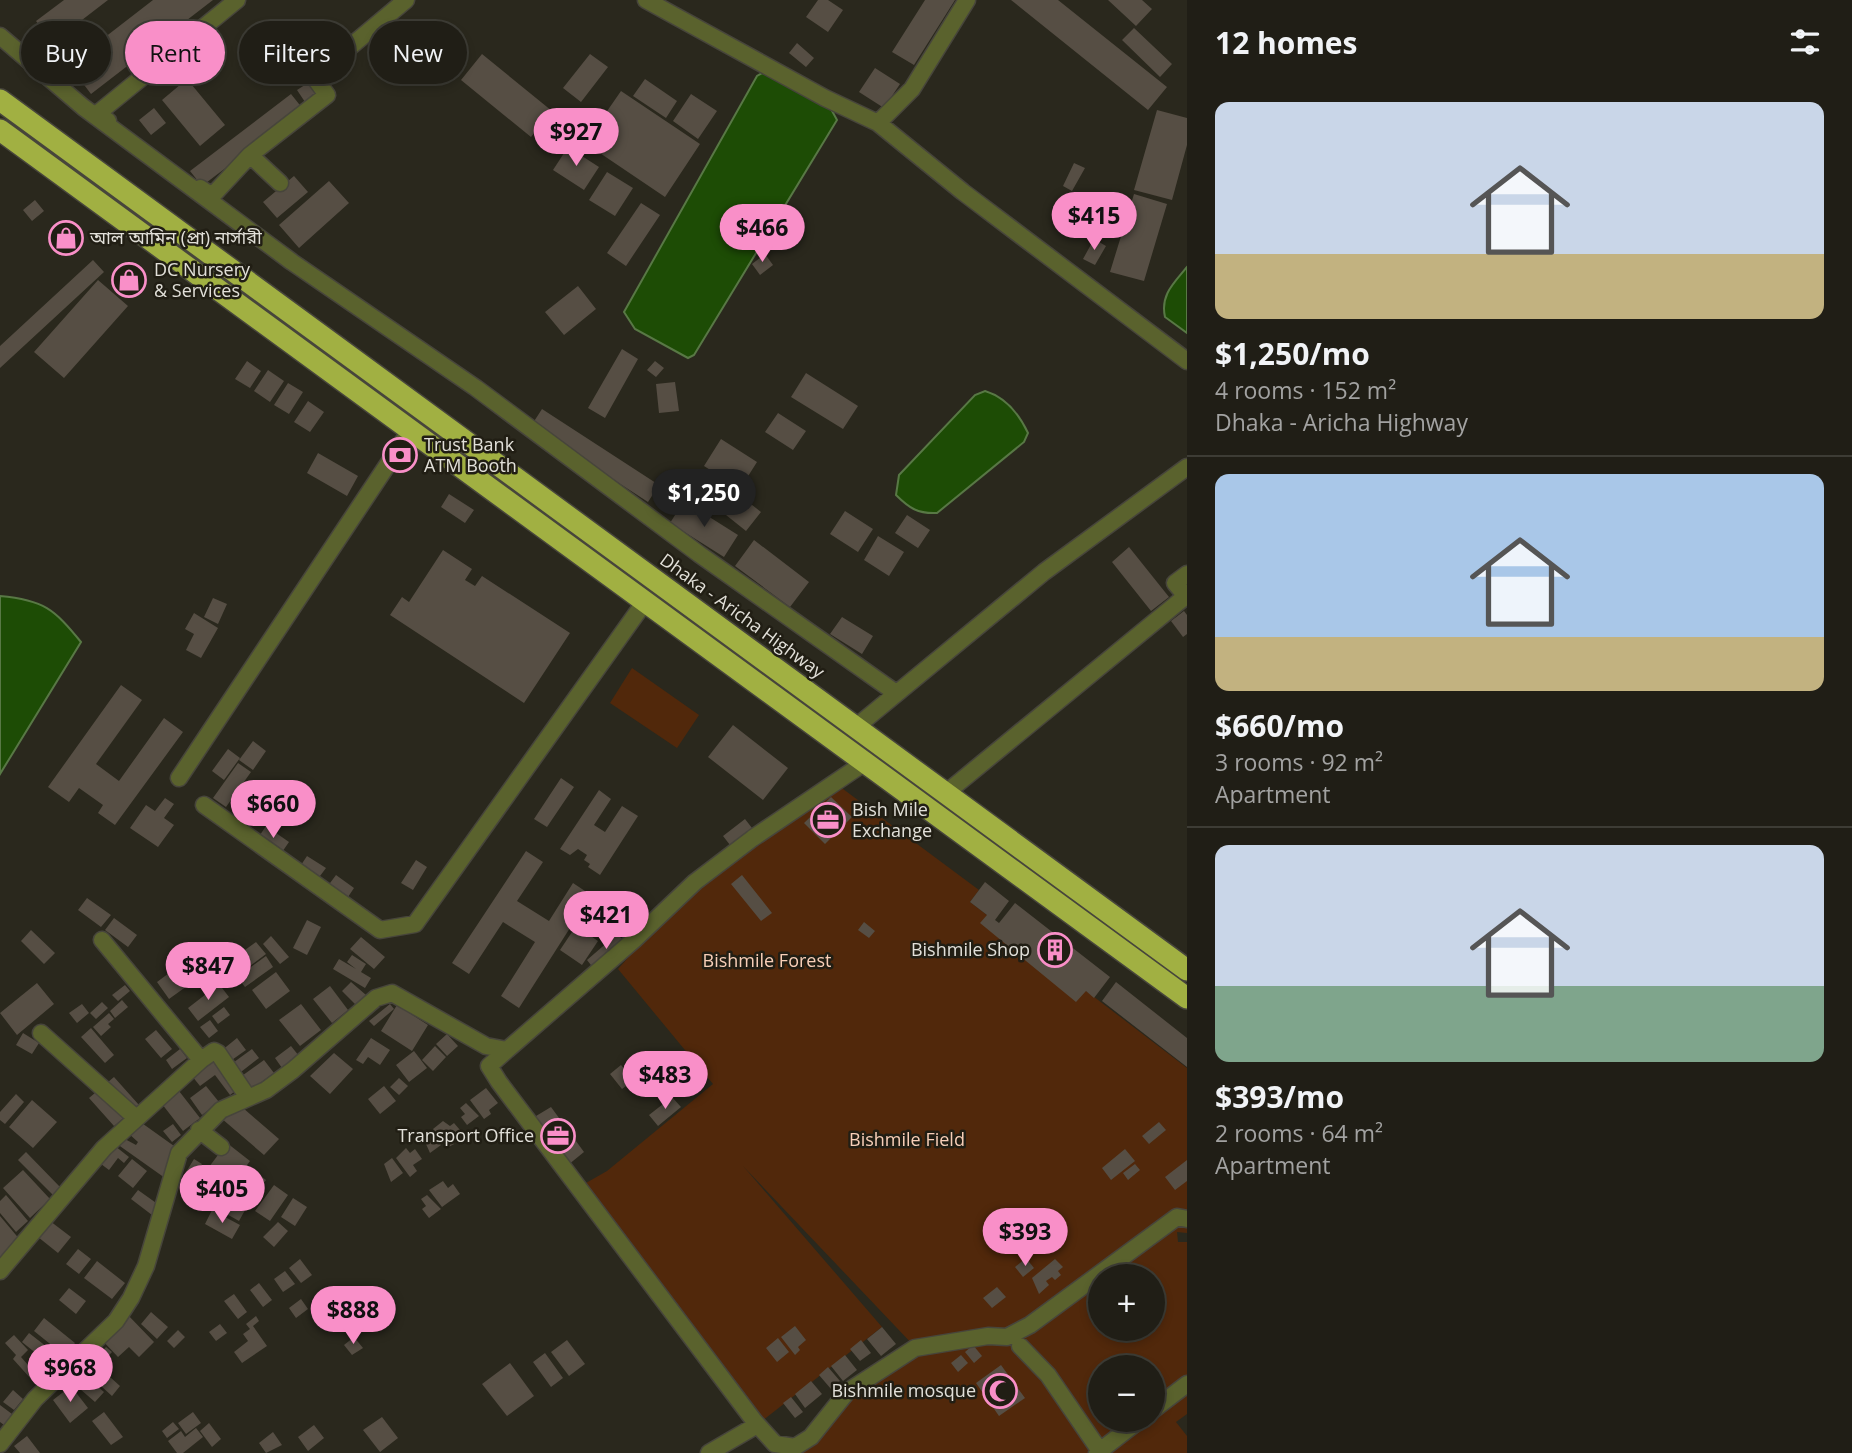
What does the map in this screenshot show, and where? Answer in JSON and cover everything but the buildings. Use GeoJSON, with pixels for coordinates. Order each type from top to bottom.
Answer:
{"type":"FeatureCollection","features":[{"type":"Feature","properties":{"kind":"highway","name":"Dhaka - Aricha Highway"},"geometry":{"type":"LineString","coordinates":[[0,100],[385,385],[1187,970]]}},
{"type":"Feature","properties":{"kind":"highway"},"geometry":{"type":"LineString","coordinates":[[0,130],[1187,998]]}},
{"type":"Feature","properties":{"kind":"street"},"geometry":{"type":"LineString","coordinates":[[237,0],[97,114],[212,196],[250,155],[327,94],[314,78],[406,0]]}},
{"type":"Feature","properties":{"kind":"street"},"geometry":{"type":"LineString","coordinates":[[646,0],[813,92],[878,123],[963,192],[1187,361]]}},
{"type":"Feature","properties":{"kind":"street"},"geometry":{"type":"LineString","coordinates":[[878,123],[912,89],[967,0]]}},
{"type":"Feature","properties":{"kind":"street"},"geometry":{"type":"LineString","coordinates":[[0,36],[83,107],[292,262],[476,388],[699,554],[896,693]]}},
{"type":"Feature","properties":{"kind":"street"},"geometry":{"type":"LineString","coordinates":[[250,155],[280,183]]}},
{"type":"Feature","properties":{"kind":"street"},"geometry":{"type":"LineString","coordinates":[[179,778],[410,431]]}},
{"type":"Feature","properties":{"kind":"street"},"geometry":{"type":"LineString","coordinates":[[856,727],[1044,572],[1186,470]]}},
{"type":"Feature","properties":{"kind":"street"},"geometry":{"type":"LineString","coordinates":[[946,793],[1186,596],[1175,583],[1187,574]]}},
{"type":"Feature","properties":{"kind":"street"},"geometry":{"type":"LineString","coordinates":[[204,805],[380,930],[415,924],[644,603]]}},
{"type":"Feature","properties":{"kind":"street"},"geometry":{"type":"LineString","coordinates":[[864,763],[695,882],[635,940],[489,1066],[499,1082],[757,1425],[778,1449],[794,1447],[811,1437],[847,1392],[915,1348],[988,1336],[1007,1337],[1030,1325],[1177,1217],[1187,1219]]}},
{"type":"Feature","properties":{"kind":"street"},"geometry":{"type":"LineString","coordinates":[[102,940],[201,1060]]}},
{"type":"Feature","properties":{"kind":"street"},"geometry":{"type":"LineString","coordinates":[[0,1444],[35,1399],[117,1321],[146,1266],[178,1153],[222,1110],[247,1096],[266,1090],[376,998],[392,993],[486,1046],[507,1050]]}},
{"type":"Feature","properties":{"kind":"street"},"geometry":{"type":"LineString","coordinates":[[41,1033],[136,1118]]}},
{"type":"Feature","properties":{"kind":"street"},"geometry":{"type":"LineString","coordinates":[[0,1271],[104,1147],[201,1060],[214,1051],[218,1053],[247,1096]]}},
{"type":"Feature","properties":{"kind":"street"},"geometry":{"type":"LineString","coordinates":[[199,1130],[221,1147]]}},
{"type":"Feature","properties":{"kind":"street"},"geometry":{"type":"LineString","coordinates":[[1020,1346],[1048,1375],[1099,1452],[1124,1432]]}},
{"type":"Feature","properties":{"kind":"street"},"geometry":{"type":"LineString","coordinates":[[1165,1401],[1187,1384]]}},
{"type":"Feature","properties":{"kind":"street"},"geometry":{"type":"LineString","coordinates":[[709,1453],[757,1425]]}},
{"type":"Feature","properties":{"kind":"green space"},"geometry":{"type":"Polygon","coordinates":[[[632,668],[699,715],[677,748],[610,703],[632,668]]]}},
{"type":"Feature","properties":{"kind":"green space","name":"Bishmile Forest"},"geometry":{"type":"Polygon","coordinates":[[[835,783],[979,890],[970,902],[1187,1068],[1187,1233],[1177,1232],[1178,1242],[1187,1242],[1187,1414],[1176,1422],[1187,1436],[1187,1453],[781,1453],[778,1449],[795,1447],[822,1420],[915,1347],[743,1166],[882,1327],[757,1425],[579,1187],[607,1171],[713,1084],[618,969],[695,882],[835,783]]]}},
{"type":"Feature","properties":{"kind":"shaded area"},"geometry":{"type":"Polygon","coordinates":[[[764,72],[831,109],[837,120],[694,355],[688,358],[635,329],[624,312],[757,76],[764,72]]]}},
{"type":"Feature","properties":{"kind":"shaded area"},"geometry":{"type":"Polygon","coordinates":[[[1187,267],[1187,333],[1165,317],[1164,302],[1169,290],[1187,267]]]}},
{"type":"Feature","properties":{"kind":"shaded area"},"geometry":{"type":"Polygon","coordinates":[[[985,391],[999,397],[1016,413],[1028,433],[1024,442],[937,513],[910,507],[896,495],[899,475],[975,395],[985,391]]]}},
{"type":"Feature","properties":{"kind":"shaded area"},"geometry":{"type":"Polygon","coordinates":[[[0,596],[27,600],[47,608],[63,621],[81,642],[0,774],[0,596]]]}},
{"type":"Feature","properties":{"kind":"place","name":"আল আমিন (প্রা) নার্সারী"},"geometry":{"type":"Point","coordinates":[66,238]}},
{"type":"Feature","properties":{"kind":"place","name":"DC Nursery & Services"},"geometry":{"type":"Point","coordinates":[129,280]}},
{"type":"Feature","properties":{"kind":"place","name":"Trust Bank ATM Booth"},"geometry":{"type":"Point","coordinates":[400,455]}},
{"type":"Feature","properties":{"kind":"place","name":"Bish Mile Exchange"},"geometry":{"type":"Point","coordinates":[828,820]}},
{"type":"Feature","properties":{"kind":"place","name":"Bishmile Shop"},"geometry":{"type":"Point","coordinates":[1055,950]}},
{"type":"Feature","properties":{"kind":"place","name":"Transport Office"},"geometry":{"type":"Point","coordinates":[558,1136]}},
{"type":"Feature","properties":{"kind":"place","name":"Bishmile mosque"},"geometry":{"type":"Point","coordinates":[1000,1391]}},
{"type":"Feature","properties":{"kind":"park label","name":"Bishmile Field"},"geometry":{"type":"Point","coordinates":[907,1140]}}]}
